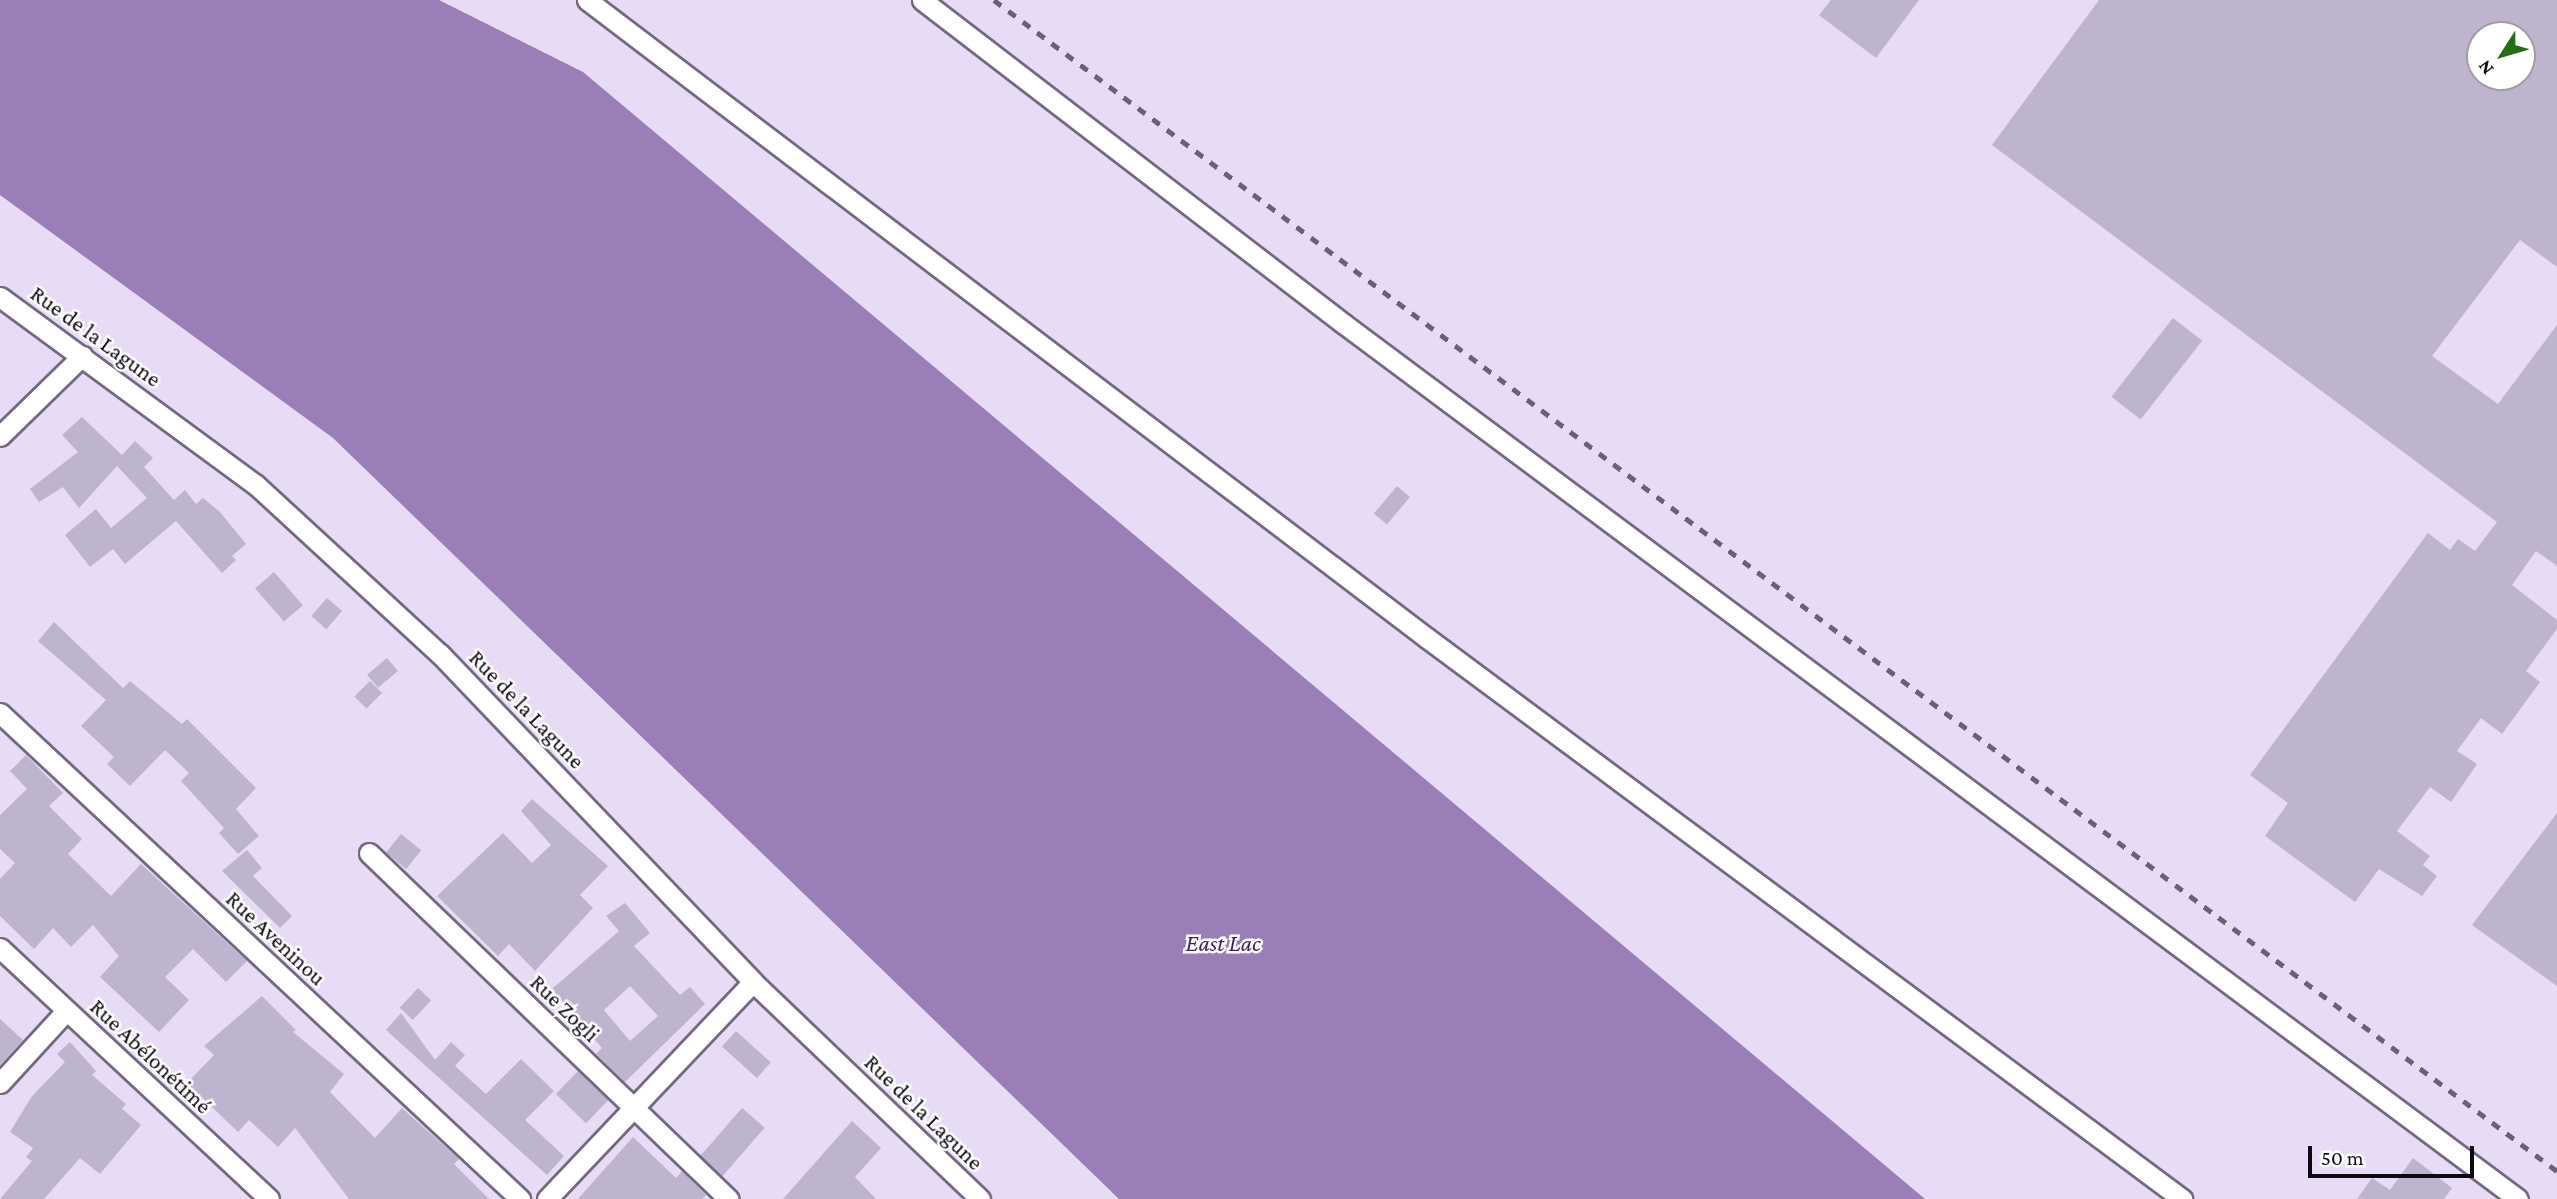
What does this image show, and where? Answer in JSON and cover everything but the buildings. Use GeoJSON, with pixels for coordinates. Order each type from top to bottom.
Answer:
{"type":"FeatureCollection","features":[{"type":"Feature","properties":{"kind":"street"},"geometry":{"type":"LineString","coordinates":[[587,0],[1427,639],[2182,1199]]}},
{"type":"Feature","properties":{"kind":"street"},"geometry":{"type":"LineString","coordinates":[[922,0],[1344,324],[2518,1199]]}},
{"type":"Feature","properties":{"kind":"street","name":"Rue de la Lagune"},"geometry":{"type":"LineString","coordinates":[[0,297],[256,485],[440,654],[753,982],[980,1199]]}},
{"type":"Feature","properties":{"kind":"street"},"geometry":{"type":"LineString","coordinates":[[0,436],[82,356]]}},
{"type":"Feature","properties":{"kind":"street","name":"Rue Aveninou"},"geometry":{"type":"LineString","coordinates":[[0,713],[520,1199]]}},
{"type":"Feature","properties":{"kind":"street","name":"Rue Zogli"},"geometry":{"type":"LineString","coordinates":[[369,853],[728,1199]]}},
{"type":"Feature","properties":{"kind":"street","name":"Rue Abélonétimé"},"geometry":{"type":"LineString","coordinates":[[0,948],[269,1199]]}},
{"type":"Feature","properties":{"kind":"street"},"geometry":{"type":"LineString","coordinates":[[547,1199],[635,1110],[753,982]]}},
{"type":"Feature","properties":{"kind":"street"},"geometry":{"type":"LineString","coordinates":[[0,1083],[66,1011]]}},
{"type":"Feature","properties":{"kind":"water","name":"East Lac"},"geometry":{"type":"Polygon","coordinates":[[[0,0],[439,0],[583,72],[1925,1199],[1119,1199],[333,438],[0,195],[0,0]]]}},
{"type":"Feature","properties":{"kind":"railway"},"geometry":{"type":"LineString","coordinates":[[994,0],[2557,1171]]}}]}
